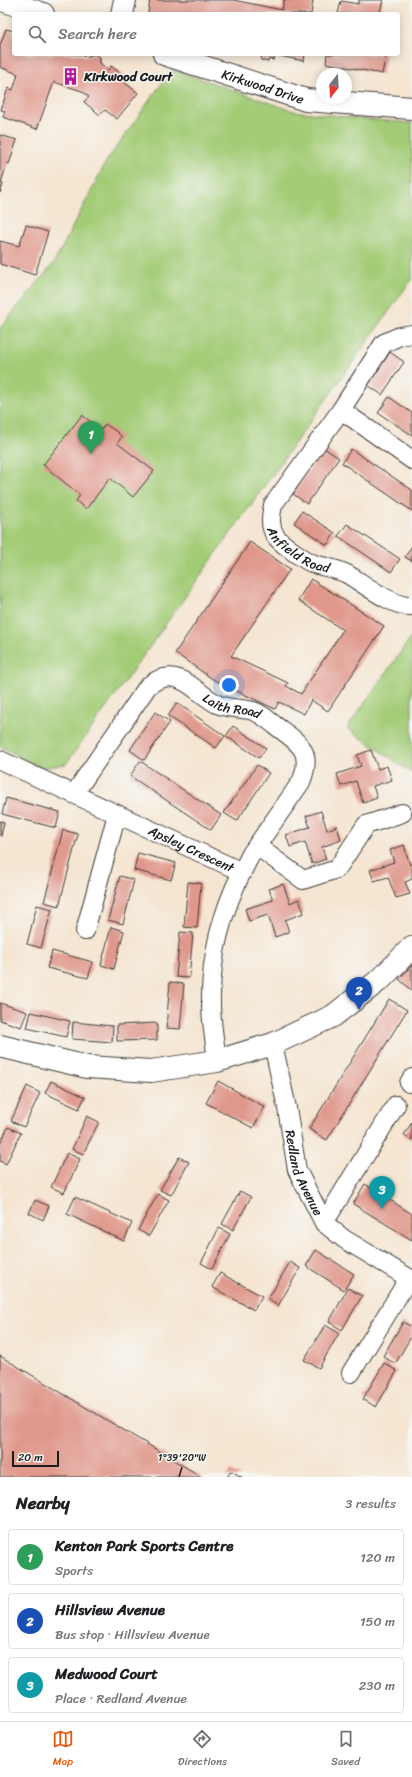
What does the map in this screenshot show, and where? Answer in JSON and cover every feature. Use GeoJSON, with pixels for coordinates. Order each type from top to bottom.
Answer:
{"type":"FeatureCollection","features":[{"type":"Feature","properties":{"kind":"street"},"geometry":{"type":"LineString","coordinates":[[2,0],[37,12]]}},
{"type":"Feature","properties":{"kind":"street"},"geometry":{"type":"LineString","coordinates":[[122,12],[125,0]]}},
{"type":"Feature","properties":{"kind":"street","name":"Kirkwood Drive"},"geometry":{"type":"LineString","coordinates":[[170,56],[306,100],[334,104],[412,108]]}},
{"type":"Feature","properties":{"kind":"street","name":"Anfield Road"},"geometry":{"type":"LineString","coordinates":[[412,334],[400,336],[384,343],[341,410],[273,505],[270,518],[275,535],[282,542],[312,563],[345,573],[391,601],[407,607],[412,606]]}},
{"type":"Feature","properties":{"kind":"street"},"geometry":{"type":"LineString","coordinates":[[341,410],[412,460]]}},
{"type":"Feature","properties":{"kind":"street","name":"Laith Road"},"geometry":{"type":"LineString","coordinates":[[74,794],[148,686],[157,678],[170,676],[184,681],[218,704],[255,711],[298,742],[305,753],[306,770],[301,782],[257,846],[242,872]]}},
{"type":"Feature","properties":{"kind":"street","name":"Apsley Crescent"},"geometry":{"type":"LineString","coordinates":[[0,760],[242,872],[228,900],[215,945],[211,1004],[218,1061]]}},
{"type":"Feature","properties":{"kind":"street"},"geometry":{"type":"LineString","coordinates":[[257,846],[303,880],[337,869],[366,825],[402,813]]}},
{"type":"Feature","properties":{"kind":"street"},"geometry":{"type":"LineString","coordinates":[[85,931],[117,814]]}},
{"type":"Feature","properties":{"kind":"street"},"geometry":{"type":"LineString","coordinates":[[0,1046],[87,1067],[151,1071],[218,1061],[273,1044],[333,1016],[382,978],[412,947]]}},
{"type":"Feature","properties":{"kind":"street","name":"Redland Avenue"},"geometry":{"type":"LineString","coordinates":[[273,1044],[287,1108],[297,1170],[324,1223],[344,1238],[410,1279],[351,1373]]}},
{"type":"Feature","properties":{"kind":"street"},"geometry":{"type":"LineString","coordinates":[[324,1223],[396,1105]]}},
{"type":"Feature","properties":{"kind":"green space"},"geometry":{"type":"Polygon","coordinates":[[[172,69],[294,111],[412,123],[412,279],[66,764],[41,768],[0,746],[0,328],[54,263],[107,160],[172,69]]]}},
{"type":"Feature","properties":{"kind":"green space"},"geometry":{"type":"Polygon","coordinates":[[[412,636],[412,773],[347,728],[412,636]]]}},
{"type":"Feature","properties":{"kind":"building"},"geometry":{"type":"Polygon","coordinates":[[[150,0],[233,0],[282,10],[284,0],[313,0],[311,12],[148,12],[150,0]]]}},
{"type":"Feature","properties":{"kind":"building"},"geometry":{"type":"Polygon","coordinates":[[[359,0],[383,0],[380,12],[338,12],[341,1],[358,4],[359,0]]]}},
{"type":"Feature","properties":{"kind":"building","name":"Kirkwood Court"},"geometry":{"type":"Polygon","coordinates":[[[6,29],[12,30],[12,56],[98,56],[100,57],[100,63],[108,70],[111,66],[128,79],[125,83],[138,93],[117,119],[105,110],[100,115],[84,102],[89,97],[82,91],[54,82],[37,129],[3,117],[5,111],[1,110],[8,88],[13,90],[18,74],[0,67],[0,45],[6,29]]]}},
{"type":"Feature","properties":{"kind":"building"},"geometry":{"type":"Polygon","coordinates":[[[262,56],[275,56],[274,60],[269,59],[268,62],[261,60],[262,56]]]}},
{"type":"Feature","properties":{"kind":"building"},"geometry":{"type":"Polygon","coordinates":[[[280,56],[305,56],[304,61],[280,56]]]}},
{"type":"Feature","properties":{"kind":"building"},"geometry":{"type":"Polygon","coordinates":[[[327,56],[386,56],[382,74],[326,63],[327,56]]]}},
{"type":"Feature","properties":{"kind":"building"},"geometry":{"type":"Polygon","coordinates":[[[0,135],[17,140],[9,164],[7,163],[1,183],[3,184],[0,193],[0,135]]]}},
{"type":"Feature","properties":{"kind":"building"},"geometry":{"type":"Polygon","coordinates":[[[26,225],[48,232],[35,275],[0,264],[0,241],[19,246],[26,225]]]}},
{"type":"Feature","properties":{"kind":"building"},"geometry":{"type":"Polygon","coordinates":[[[390,352],[404,362],[382,395],[368,385],[390,352]]]}},
{"type":"Feature","properties":{"kind":"building"},"geometry":{"type":"Polygon","coordinates":[[[389,397],[412,413],[412,435],[378,413],[389,397]]]}},
{"type":"Feature","properties":{"kind":"building"},"geometry":{"type":"Polygon","coordinates":[[[82,415],[101,430],[105,424],[117,432],[122,437],[117,443],[154,471],[133,497],[110,478],[86,509],[76,501],[80,495],[43,465],[82,415]]]}},
{"type":"Feature","properties":{"kind":"building"},"geometry":{"type":"Polygon","coordinates":[[[324,448],[339,458],[307,504],[293,494],[324,448]]]}},
{"type":"Feature","properties":{"kind":"building"},"geometry":{"type":"Polygon","coordinates":[[[351,449],[412,490],[412,511],[342,463],[351,449]]]}},
{"type":"Feature","properties":{"kind":"building"},"geometry":{"type":"Polygon","coordinates":[[[302,511],[335,533],[327,545],[294,523],[302,511]]]}},
{"type":"Feature","properties":{"kind":"building"},"geometry":{"type":"Polygon","coordinates":[[[347,524],[400,559],[391,572],[338,536],[347,524]]]}},
{"type":"Feature","properties":{"kind":"building"},"geometry":{"type":"Polygon","coordinates":[[[250,542],[290,569],[231,656],[288,683],[286,686],[301,694],[343,630],[298,600],[311,579],[384,626],[328,711],[311,700],[304,714],[279,702],[275,709],[214,680],[175,653],[250,542]]]}},
{"type":"Feature","properties":{"kind":"building"},"geometry":{"type":"Polygon","coordinates":[[[412,546],[412,561],[405,557],[412,546]]]}},
{"type":"Feature","properties":{"kind":"building"},"geometry":{"type":"Polygon","coordinates":[[[177,703],[225,736],[216,748],[168,716],[177,703]]]}},
{"type":"Feature","properties":{"kind":"building"},"geometry":{"type":"Polygon","coordinates":[[[155,712],[170,722],[144,760],[130,750],[155,712]]]}},
{"type":"Feature","properties":{"kind":"building"},"geometry":{"type":"Polygon","coordinates":[[[233,726],[266,748],[259,758],[226,736],[233,726]]]}},
{"type":"Feature","properties":{"kind":"building"},"geometry":{"type":"Polygon","coordinates":[[[371,750],[378,769],[387,766],[392,780],[373,786],[377,798],[363,803],[356,781],[341,786],[337,774],[361,766],[357,755],[371,750]]]}},
{"type":"Feature","properties":{"kind":"building"},"geometry":{"type":"Polygon","coordinates":[[[140,761],[221,815],[211,830],[130,776],[140,761]]]}},
{"type":"Feature","properties":{"kind":"building"},"geometry":{"type":"Polygon","coordinates":[[[257,765],[269,773],[237,821],[224,813],[257,765]]]}},
{"type":"Feature","properties":{"kind":"building"},"geometry":{"type":"Polygon","coordinates":[[[6,798],[60,812],[56,828],[2,814],[6,798]]]}},
{"type":"Feature","properties":{"kind":"building"},"geometry":{"type":"Polygon","coordinates":[[[321,811],[327,830],[337,826],[341,840],[322,847],[326,859],[312,864],[305,842],[290,847],[286,835],[310,827],[306,816],[321,811]]]}},
{"type":"Feature","properties":{"kind":"building"},"geometry":{"type":"Polygon","coordinates":[[[0,821],[4,822],[1,836],[0,836],[0,821]]]}},
{"type":"Feature","properties":{"kind":"building"},"geometry":{"type":"Polygon","coordinates":[[[63,830],[78,834],[59,906],[44,902],[63,830]]]}},
{"type":"Feature","properties":{"kind":"building"},"geometry":{"type":"Polygon","coordinates":[[[404,845],[410,865],[412,864],[412,879],[405,882],[410,894],[396,898],[388,877],[374,881],[370,870],[394,862],[390,850],[404,845]]]}},
{"type":"Feature","properties":{"kind":"building"},"geometry":{"type":"Polygon","coordinates":[[[138,853],[176,863],[171,880],[134,870],[138,853]]]}},
{"type":"Feature","properties":{"kind":"building"},"geometry":{"type":"Polygon","coordinates":[[[120,876],[134,880],[123,924],[108,920],[120,876]]]}},
{"type":"Feature","properties":{"kind":"building"},"geometry":{"type":"Polygon","coordinates":[[[188,882],[201,883],[197,928],[184,927],[188,882]]]}},
{"type":"Feature","properties":{"kind":"building"},"geometry":{"type":"Polygon","coordinates":[[[283,884],[290,903],[299,899],[304,913],[285,920],[289,932],[275,937],[268,915],[249,921],[245,909],[273,900],[269,889],[283,884]]]}},
{"type":"Feature","properties":{"kind":"building"},"geometry":{"type":"Polygon","coordinates":[[[37,905],[52,909],[41,948],[27,944],[37,905]]]}},
{"type":"Feature","properties":{"kind":"building"},"geometry":{"type":"Polygon","coordinates":[[[111,927],[124,931],[114,969],[101,965],[111,927]]]}},
{"type":"Feature","properties":{"kind":"building"},"geometry":{"type":"Polygon","coordinates":[[[180,932],[193,933],[189,978],[176,977],[180,932]]]}},
{"type":"Feature","properties":{"kind":"building"},"geometry":{"type":"Polygon","coordinates":[[[52,951],[93,962],[88,978],[47,968],[52,951]]]}},
{"type":"Feature","properties":{"kind":"building"},"geometry":{"type":"Polygon","coordinates":[[[412,965],[412,991],[399,979],[412,965]]]}},
{"type":"Feature","properties":{"kind":"building"},"geometry":{"type":"Polygon","coordinates":[[[170,982],[184,984],[180,1029],[166,1028],[170,982]]]}},
{"type":"Feature","properties":{"kind":"building"},"geometry":{"type":"Polygon","coordinates":[[[389,999],[407,1010],[327,1140],[309,1129],[389,999]]]}},
{"type":"Feature","properties":{"kind":"building"},"geometry":{"type":"Polygon","coordinates":[[[0,1003],[27,1012],[21,1027],[0,1020],[0,1003]]]}},
{"type":"Feature","properties":{"kind":"building"},"geometry":{"type":"Polygon","coordinates":[[[31,1012],[70,1021],[66,1037],[27,1028],[31,1012]]]}},
{"type":"Feature","properties":{"kind":"building"},"geometry":{"type":"Polygon","coordinates":[[[73,1022],[113,1026],[112,1042],[72,1039],[73,1022]]]}},
{"type":"Feature","properties":{"kind":"building"},"geometry":{"type":"Polygon","coordinates":[[[157,1023],[157,1040],[117,1041],[117,1025],[157,1023]]]}},
{"type":"Feature","properties":{"kind":"building"},"geometry":{"type":"Polygon","coordinates":[[[51,1081],[85,1097],[79,1109],[45,1093],[51,1081]]]}},
{"type":"Feature","properties":{"kind":"building"},"geometry":{"type":"Polygon","coordinates":[[[218,1081],[265,1107],[253,1128],[206,1103],[218,1081]]]}},
{"type":"Feature","properties":{"kind":"building"},"geometry":{"type":"Polygon","coordinates":[[[27,1086],[40,1093],[24,1127],[11,1121],[27,1086]]]}},
{"type":"Feature","properties":{"kind":"building"},"geometry":{"type":"Polygon","coordinates":[[[87,1116],[99,1122],[83,1154],[72,1149],[87,1116]]]}},
{"type":"Feature","properties":{"kind":"building"},"geometry":{"type":"Polygon","coordinates":[[[412,1122],[412,1140],[404,1135],[412,1122]]]}},
{"type":"Feature","properties":{"kind":"building"},"geometry":{"type":"Polygon","coordinates":[[[8,1127],[21,1133],[6,1164],[0,1161],[0,1144],[8,1127]]]}},
{"type":"Feature","properties":{"kind":"building"},"geometry":{"type":"Polygon","coordinates":[[[67,1153],[80,1159],[64,1193],[51,1187],[67,1153]]]}},
{"type":"Feature","properties":{"kind":"building"},"geometry":{"type":"Polygon","coordinates":[[[179,1157],[189,1162],[171,1195],[160,1190],[179,1157]]]}},
{"type":"Feature","properties":{"kind":"building"},"geometry":{"type":"Polygon","coordinates":[[[365,1184],[412,1214],[412,1240],[353,1204],[365,1184]]]}},
{"type":"Feature","properties":{"kind":"building"},"geometry":{"type":"Polygon","coordinates":[[[240,1191],[251,1197],[233,1230],[222,1224],[240,1191]]]}},
{"type":"Feature","properties":{"kind":"building"},"geometry":{"type":"Polygon","coordinates":[[[158,1194],[169,1200],[149,1236],[138,1230],[158,1194]]]}},
{"type":"Feature","properties":{"kind":"building"},"geometry":{"type":"Polygon","coordinates":[[[75,1197],[132,1223],[124,1241],[67,1214],[75,1197]]]}},
{"type":"Feature","properties":{"kind":"building"},"geometry":{"type":"Polygon","coordinates":[[[35,1200],[49,1206],[43,1220],[29,1213],[35,1200]]]}},
{"type":"Feature","properties":{"kind":"building"},"geometry":{"type":"Polygon","coordinates":[[[219,1228],[230,1234],[212,1269],[201,1263],[219,1228]]]}},
{"type":"Feature","properties":{"kind":"building"},"geometry":{"type":"Polygon","coordinates":[[[316,1250],[354,1274],[344,1290],[306,1266],[316,1250]]]}},
{"type":"Feature","properties":{"kind":"building"},"geometry":{"type":"Polygon","coordinates":[[[290,1262],[300,1268],[278,1306],[268,1299],[290,1262]]]}},
{"type":"Feature","properties":{"kind":"building"},"geometry":{"type":"Polygon","coordinates":[[[220,1273],[262,1296],[254,1310],[212,1287],[220,1273]]]}},
{"type":"Feature","properties":{"kind":"building"},"geometry":{"type":"Polygon","coordinates":[[[348,1288],[362,1296],[342,1330],[329,1322],[348,1288]]]}},
{"type":"Feature","properties":{"kind":"building"},"geometry":{"type":"Polygon","coordinates":[[[403,1322],[412,1327],[412,1335],[395,1364],[383,1356],[403,1322]]]}},
{"type":"Feature","properties":{"kind":"building"},"geometry":{"type":"Polygon","coordinates":[[[325,1325],[339,1333],[319,1368],[304,1360],[325,1325]]]}},
{"type":"Feature","properties":{"kind":"building"},"geometry":{"type":"Polygon","coordinates":[[[0,1356],[202,1477],[0,1477],[0,1356]]]}},
{"type":"Feature","properties":{"kind":"building"},"geometry":{"type":"Polygon","coordinates":[[[384,1363],[397,1371],[376,1407],[363,1399],[384,1363]]]}},
{"type":"Feature","properties":{"kind":"building"},"geometry":{"type":"Polygon","coordinates":[[[231,1471],[242,1477],[227,1477],[231,1471]]]}},
{"type":"Feature","properties":{"kind":"place","name":"Kirkwood Court"},"geometry":{"type":"Point","coordinates":[71,76]}},
{"type":"Feature","properties":{"kind":"place","name":"Kenton Park Sports Centre"},"geometry":{"type":"Point","coordinates":[91,454]}},
{"type":"Feature","properties":{"kind":"place","name":"Hillsview Avenue"},"geometry":{"type":"Point","coordinates":[359,1010]}},
{"type":"Feature","properties":{"kind":"place","name":"Medwood Court"},"geometry":{"type":"Point","coordinates":[382,1209]}}]}
